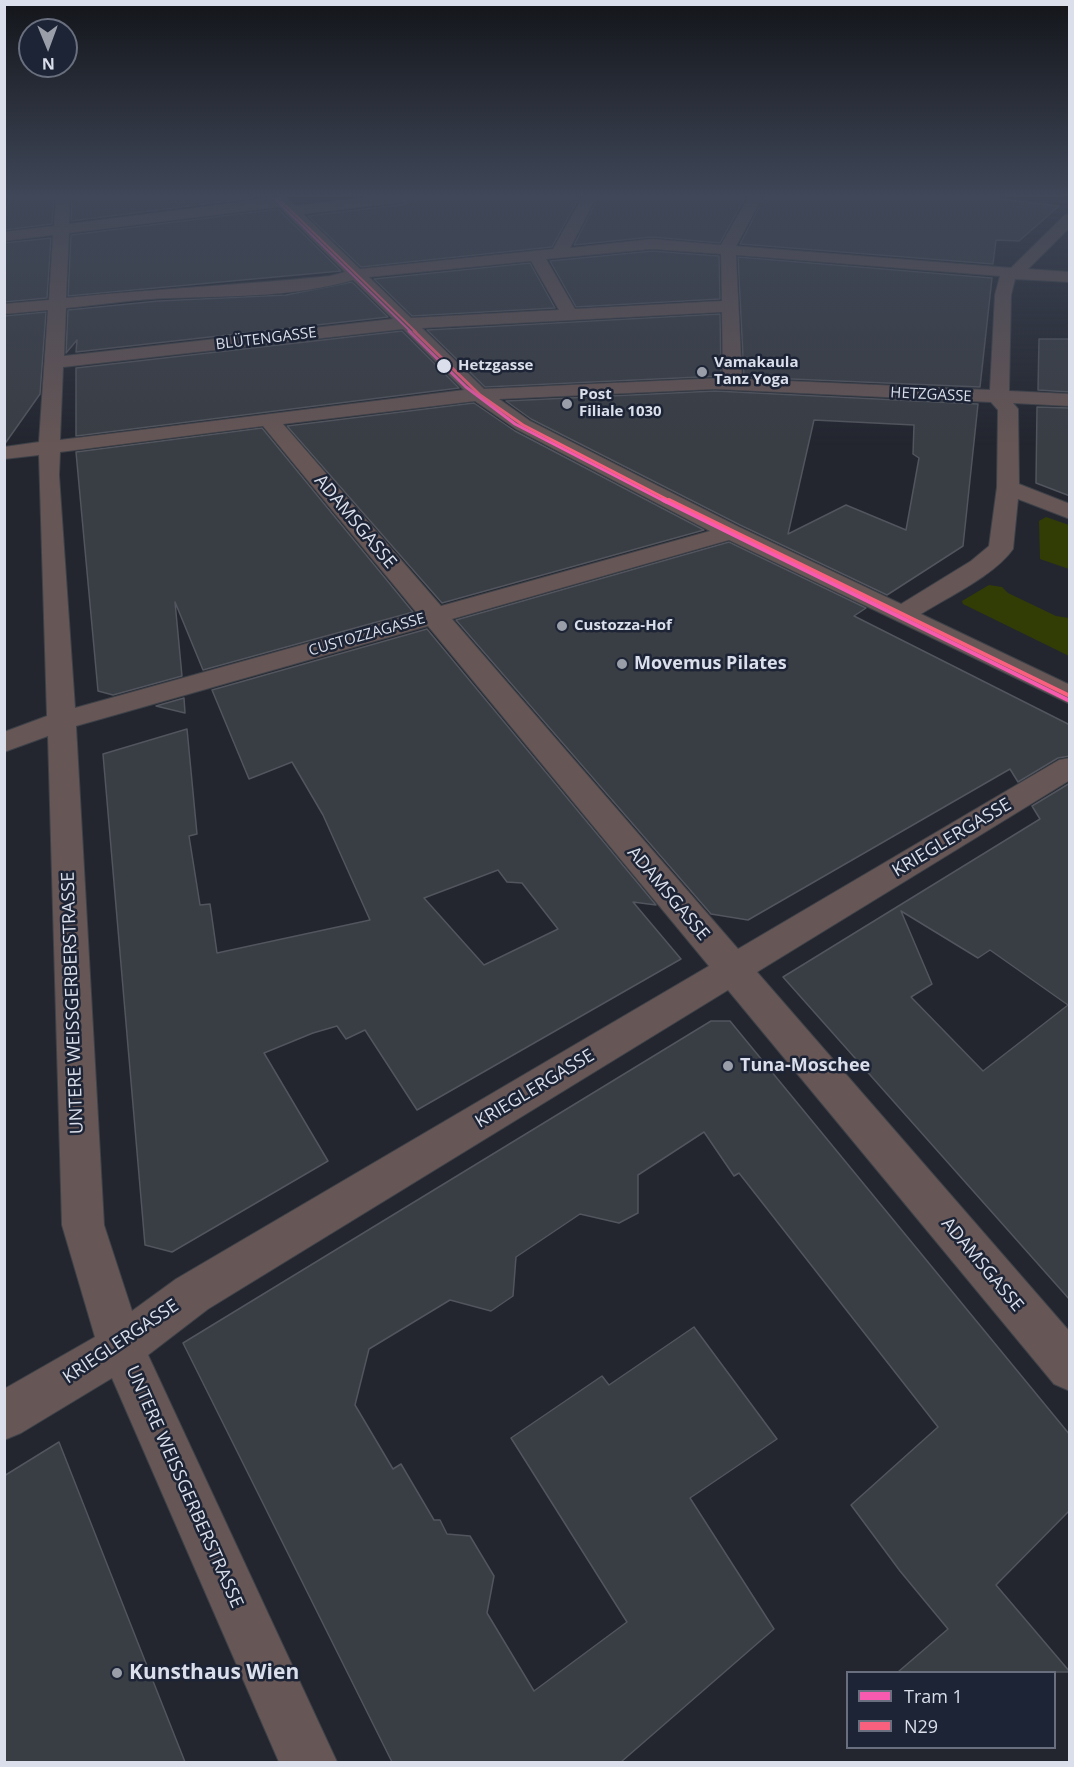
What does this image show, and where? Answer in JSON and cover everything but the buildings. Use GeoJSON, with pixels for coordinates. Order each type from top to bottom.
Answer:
{"type":"FeatureCollection","features":[{"type":"Feature","properties":{"kind":"street","name":"UNTERE WEISSGERBERSTRASSE"},"geometry":{"type":"LineString","coordinates":[[58,280],[48,475],[83,1225],[121,1347],[308,1762]]}},
{"type":"Feature","properties":{"kind":"street"},"geometry":{"type":"LineString","coordinates":[[4,309],[168,293],[214,293],[334,280]]}},
{"type":"Feature","properties":{"kind":"street"},"geometry":{"type":"LineString","coordinates":[[362,280],[480,395],[523,425],[567,450],[731,532],[1070,696]]}},
{"type":"Feature","properties":{"kind":"street"},"geometry":{"type":"LineString","coordinates":[[550,280],[570,315]]}},
{"type":"Feature","properties":{"kind":"street"},"geometry":{"type":"LineString","coordinates":[[730,280],[733,384]]}},
{"type":"Feature","properties":{"kind":"street"},"geometry":{"type":"LineString","coordinates":[[901,615],[996,555],[1003,539],[1008,487],[1008,409],[999,399],[1003,295],[1007,280]]}},
{"type":"Feature","properties":{"kind":"street","name":"BLÜTENGASSE"},"geometry":{"type":"LineString","coordinates":[[53,363],[406,324],[731,306]]}},
{"type":"Feature","properties":{"kind":"street","name":"HETZGASSE"},"geometry":{"type":"LineString","coordinates":[[4,453],[268,419],[480,395],[733,384],[999,399],[1029,396],[1070,400]]}},
{"type":"Feature","properties":{"kind":"street","name":"ADAMSGASSE"},"geometry":{"type":"LineString","coordinates":[[268,419],[1070,1368]]}},
{"type":"Feature","properties":{"kind":"street"},"geometry":{"type":"LineString","coordinates":[[1008,487],[1070,512]]}},
{"type":"Feature","properties":{"kind":"street","name":"CUSTOZZAGASSE"},"geometry":{"type":"LineString","coordinates":[[4,743],[61,721],[731,532]]}},
{"type":"Feature","properties":{"kind":"street","name":"KRIEGLERGASSE"},"geometry":{"type":"LineString","coordinates":[[4,1416],[121,1347],[192,1294],[1070,767]]}},
{"type":"Feature","properties":{"kind":"green space"},"geometry":{"type":"Polygon","coordinates":[[[1046,517],[1069,525],[1069,569],[1040,559],[1039,521],[1046,517]]]}},
{"type":"Feature","properties":{"kind":"green space"},"geometry":{"type":"Polygon","coordinates":[[[989,585],[1002,587],[1008,593],[1056,616],[1069,618],[1069,656],[963,604],[962,601],[989,585]]]}},
{"type":"Feature","properties":{"kind":"tram line","name":"1"},"geometry":{"type":"LineString","coordinates":[[358,280],[466,387],[515,424],[726,533],[1070,701]]}},
{"type":"Feature","properties":{"kind":"transit line","name":"N29"},"geometry":{"type":"LineString","coordinates":[[363,280],[480,395],[523,425],[731,532],[1070,696]]}},
{"type":"Feature","properties":{"kind":"place","name":"Hetzgasse"},"geometry":{"type":"Point","coordinates":[444,366]}},
{"type":"Feature","properties":{"kind":"place","name":"Vamakaula Tanz Yoga"},"geometry":{"type":"Point","coordinates":[702,372]}},
{"type":"Feature","properties":{"kind":"place","name":"Post Filiale 1030"},"geometry":{"type":"Point","coordinates":[567,404]}},
{"type":"Feature","properties":{"kind":"place","name":"Custozza-Hof"},"geometry":{"type":"Point","coordinates":[562,626]}},
{"type":"Feature","properties":{"kind":"place","name":"Movemus Pilates"},"geometry":{"type":"Point","coordinates":[622,664]}},
{"type":"Feature","properties":{"kind":"place","name":"Tuna-Moschee"},"geometry":{"type":"Point","coordinates":[728,1066]}},
{"type":"Feature","properties":{"kind":"place","name":"Kunsthaus Wien"},"geometry":{"type":"Point","coordinates":[117,1673]}}]}
